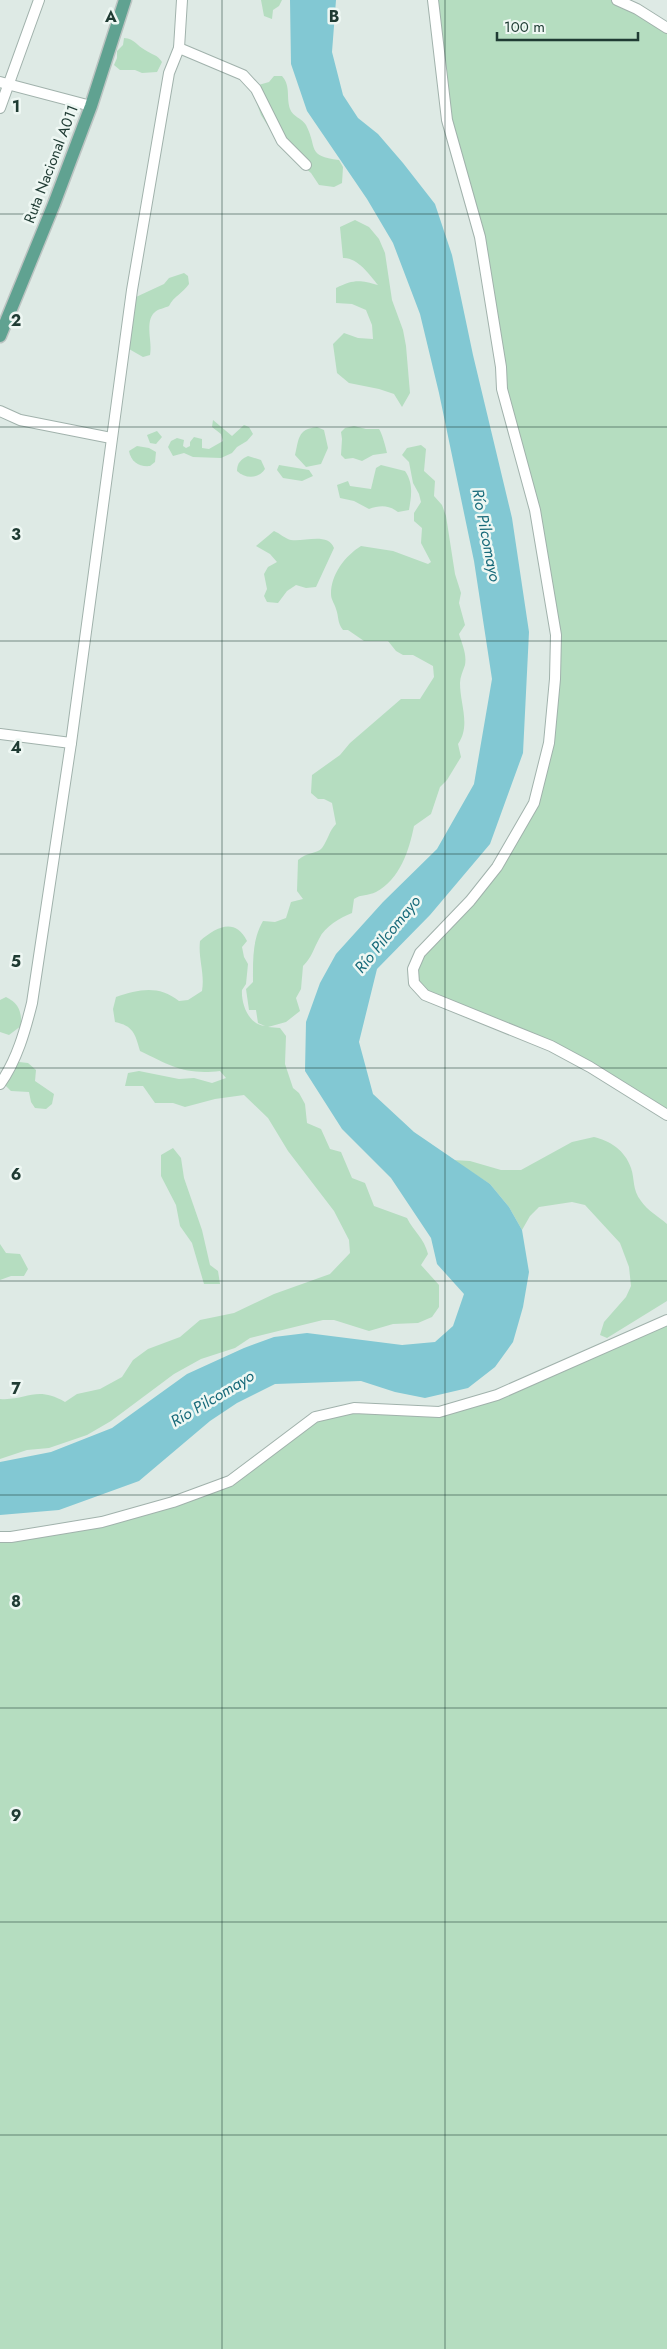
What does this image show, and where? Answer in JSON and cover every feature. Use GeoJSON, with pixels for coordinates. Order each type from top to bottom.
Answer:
{"type":"FeatureCollection","features":[{"type":"Feature","properties":{"kind":"main road","name":"Ruta Nacional A011"},"geometry":{"type":"LineString","coordinates":[[0,336],[54,204],[91,106],[125,0]]}},
{"type":"Feature","properties":{"kind":"street"},"geometry":{"type":"LineString","coordinates":[[0,108],[5,83],[39,0]]}},
{"type":"Feature","properties":{"kind":"street"},"geometry":{"type":"LineString","coordinates":[[0,1084],[14,1061],[24,1034],[32,1003],[70,743],[132,290],[167,83],[179,48],[182,0]]}},
{"type":"Feature","properties":{"kind":"street"},"geometry":{"type":"LineString","coordinates":[[433,0],[447,120],[480,237],[501,367],[502,389],[542,543],[556,635],[555,680],[549,743],[534,804],[497,867],[470,901],[420,953],[413,969],[414,982],[425,995],[551,1046],[590,1067],[667,1115]]}},
{"type":"Feature","properties":{"kind":"street"},"geometry":{"type":"LineString","coordinates":[[617,0],[637,9],[667,28]]}},
{"type":"Feature","properties":{"kind":"street"},"geometry":{"type":"LineString","coordinates":[[179,48],[243,75],[256,89],[282,140],[306,165]]}},
{"type":"Feature","properties":{"kind":"street"},"geometry":{"type":"LineString","coordinates":[[5,83],[91,106]]}},
{"type":"Feature","properties":{"kind":"street"},"geometry":{"type":"LineString","coordinates":[[0,411],[20,420],[111,438]]}},
{"type":"Feature","properties":{"kind":"street"},"geometry":{"type":"LineString","coordinates":[[0,734],[70,743]]}},
{"type":"Feature","properties":{"kind":"street"},"geometry":{"type":"LineString","coordinates":[[0,1537],[11,1537],[102,1522],[174,1502],[230,1481],[315,1417],[335,1410],[354,1408],[439,1412],[497,1395],[667,1320]]}},
{"type":"Feature","properties":{"kind":"green space"},"geometry":{"type":"Polygon","coordinates":[[[261,0],[282,0],[279,6],[273,10],[272,19],[264,16],[261,0]]]}},
{"type":"Feature","properties":{"kind":"green space"},"geometry":{"type":"Polygon","coordinates":[[[433,0],[617,0],[667,28],[667,1115],[590,1067],[447,1005],[414,983],[420,953],[470,901],[534,804],[555,679],[548,583],[502,389],[487,275],[457,154],[433,0]]]}},
{"type":"Feature","properties":{"kind":"green space"},"geometry":{"type":"Polygon","coordinates":[[[124,38],[133,41],[160,59],[162,62],[157,72],[142,73],[135,70],[120,70],[114,65],[117,51],[123,45],[124,38]]]}},
{"type":"Feature","properties":{"kind":"green space"},"geometry":{"type":"Polygon","coordinates":[[[274,76],[282,76],[285,80],[290,109],[306,125],[317,153],[339,160],[343,167],[342,183],[334,187],[319,185],[311,173],[282,148],[261,115],[256,101],[255,86],[269,82],[274,76]]]}},
{"type":"Feature","properties":{"kind":"green space"},"geometry":{"type":"Polygon","coordinates":[[[355,220],[369,227],[379,239],[385,253],[392,300],[403,330],[406,346],[410,393],[402,407],[394,394],[349,383],[337,373],[333,344],[344,333],[358,338],[373,339],[372,325],[366,310],[352,304],[336,303],[336,288],[342,285],[357,281],[378,285],[358,263],[348,258],[343,258],[340,227],[355,220]]]}},
{"type":"Feature","properties":{"kind":"green space"},"geometry":{"type":"Polygon","coordinates":[[[184,273],[188,276],[189,284],[169,306],[156,311],[152,316],[149,326],[150,355],[143,357],[129,349],[128,342],[136,297],[164,284],[169,278],[184,273]]]}},
{"type":"Feature","properties":{"kind":"green space"},"geometry":{"type":"Polygon","coordinates":[[[213,420],[232,436],[244,425],[249,427],[253,434],[232,453],[221,458],[193,457],[184,453],[173,456],[168,447],[171,441],[177,438],[184,440],[183,446],[186,448],[190,446],[190,442],[194,437],[202,439],[202,448],[209,449],[223,441],[221,434],[212,427],[213,420]]]}},
{"type":"Feature","properties":{"kind":"green space"},"geometry":{"type":"Polygon","coordinates":[[[354,426],[366,429],[379,429],[387,453],[373,455],[362,461],[353,458],[345,459],[341,455],[341,432],[345,428],[354,426]]]}},
{"type":"Feature","properties":{"kind":"green space"},"geometry":{"type":"Polygon","coordinates":[[[317,427],[324,430],[328,448],[321,464],[306,467],[295,455],[298,440],[306,430],[317,427]]]}},
{"type":"Feature","properties":{"kind":"green space"},"geometry":{"type":"Polygon","coordinates":[[[157,431],[162,437],[156,444],[150,443],[147,435],[157,431]]]}},
{"type":"Feature","properties":{"kind":"green space"},"geometry":{"type":"Polygon","coordinates":[[[421,445],[426,449],[424,471],[435,481],[434,496],[442,505],[446,516],[455,574],[461,593],[459,603],[465,625],[459,634],[464,649],[465,665],[460,678],[464,715],[464,730],[458,744],[461,757],[447,780],[440,787],[431,814],[414,826],[402,864],[391,880],[376,892],[354,899],[352,913],[333,923],[322,934],[303,966],[301,989],[296,998],[300,1011],[286,1022],[268,1027],[280,1028],[286,1036],[285,1064],[293,1088],[299,1093],[305,1104],[307,1123],[321,1129],[330,1149],[341,1152],[352,1178],[365,1183],[374,1206],[407,1218],[421,1239],[428,1254],[421,1265],[439,1285],[439,1307],[432,1317],[418,1323],[393,1324],[369,1331],[334,1320],[323,1320],[250,1338],[235,1348],[201,1359],[174,1374],[111,1421],[87,1435],[49,1448],[27,1450],[0,1459],[0,1399],[39,1394],[55,1397],[65,1402],[77,1394],[100,1389],[122,1377],[133,1360],[148,1349],[180,1337],[200,1320],[234,1313],[274,1294],[330,1274],[350,1253],[349,1240],[334,1211],[288,1151],[268,1118],[244,1095],[215,1099],[185,1107],[173,1103],[155,1103],[143,1086],[125,1086],[128,1073],[139,1071],[179,1079],[194,1078],[212,1083],[226,1078],[220,1071],[197,1072],[178,1068],[140,1051],[137,1039],[130,1028],[115,1022],[113,1009],[116,997],[133,992],[149,990],[164,992],[179,1001],[188,1000],[202,991],[203,978],[200,941],[212,932],[225,927],[231,927],[237,929],[247,941],[242,947],[248,964],[246,984],[242,990],[242,996],[247,1013],[259,1025],[265,1026],[258,1023],[256,1010],[249,1010],[246,989],[253,982],[254,951],[259,928],[263,921],[275,922],[286,918],[291,902],[303,899],[297,891],[298,860],[322,848],[336,824],[332,803],[324,799],[318,799],[311,793],[312,775],[340,755],[350,743],[401,699],[420,699],[434,677],[433,666],[413,655],[403,655],[396,651],[388,641],[364,641],[348,630],[343,630],[331,594],[333,579],[340,566],[344,560],[361,546],[393,551],[428,564],[431,562],[421,543],[422,528],[414,521],[414,513],[421,502],[419,494],[413,483],[409,462],[402,455],[407,448],[421,445]]]}},
{"type":"Feature","properties":{"kind":"green space"},"geometry":{"type":"Polygon","coordinates":[[[137,446],[149,448],[156,452],[155,462],[150,466],[146,466],[139,465],[134,461],[129,451],[137,446]]]}},
{"type":"Feature","properties":{"kind":"green space"},"geometry":{"type":"Polygon","coordinates":[[[248,456],[261,460],[265,469],[259,475],[248,477],[237,471],[240,462],[248,456]]]}},
{"type":"Feature","properties":{"kind":"green space"},"geometry":{"type":"Polygon","coordinates":[[[279,465],[309,470],[313,476],[302,481],[283,478],[277,470],[279,465]]]}},
{"type":"Feature","properties":{"kind":"green space"},"geometry":{"type":"Polygon","coordinates":[[[381,465],[405,471],[411,486],[409,510],[398,512],[384,506],[369,509],[354,501],[340,498],[337,485],[348,481],[350,486],[371,489],[376,468],[381,465]]]}},
{"type":"Feature","properties":{"kind":"green space"},"geometry":{"type":"Polygon","coordinates":[[[274,531],[291,540],[327,540],[334,548],[316,587],[306,588],[296,585],[287,591],[278,603],[267,602],[264,596],[267,589],[264,574],[268,567],[277,562],[270,554],[256,546],[274,531]]]}},
{"type":"Feature","properties":{"kind":"green space"},"geometry":{"type":"Polygon","coordinates":[[[6,997],[17,1005],[21,1017],[21,1026],[9,1035],[0,1032],[0,1000],[6,997]]]}},
{"type":"Feature","properties":{"kind":"green space"},"geometry":{"type":"Polygon","coordinates":[[[19,1062],[28,1063],[36,1070],[35,1081],[54,1094],[52,1104],[46,1109],[35,1108],[31,1102],[29,1092],[11,1091],[5,1085],[10,1065],[19,1062]]]}},
{"type":"Feature","properties":{"kind":"green space"},"geometry":{"type":"Polygon","coordinates":[[[594,1137],[606,1141],[621,1151],[631,1168],[638,1197],[646,1207],[667,1224],[667,1301],[607,1338],[600,1335],[604,1322],[626,1297],[631,1286],[629,1267],[620,1243],[585,1205],[572,1202],[539,1207],[530,1216],[522,1230],[509,1207],[490,1184],[453,1160],[470,1161],[501,1170],[521,1170],[572,1142],[594,1137]]]}},
{"type":"Feature","properties":{"kind":"green space"},"geometry":{"type":"Polygon","coordinates":[[[173,1148],[181,1158],[184,1178],[202,1230],[210,1265],[218,1271],[220,1284],[204,1284],[192,1243],[180,1226],[176,1205],[161,1176],[161,1155],[173,1148]]]}},
{"type":"Feature","properties":{"kind":"green space"},"geometry":{"type":"Polygon","coordinates":[[[0,1244],[6,1253],[20,1254],[28,1269],[24,1276],[11,1276],[0,1280],[0,1244]]]}},
{"type":"Feature","properties":{"kind":"green space"},"geometry":{"type":"Polygon","coordinates":[[[667,1320],[667,2349],[0,2349],[0,1537],[102,1522],[230,1481],[315,1417],[335,1411],[418,1413],[497,1395],[667,1320]]]}},
{"type":"Feature","properties":{"kind":"water","name":"Río Pilcomayo"},"geometry":{"type":"Polygon","coordinates":[[[290,0],[336,0],[332,52],[343,95],[358,118],[378,134],[435,204],[452,255],[473,355],[512,518],[529,632],[523,753],[490,844],[430,915],[377,969],[359,1042],[373,1094],[414,1132],[490,1184],[509,1207],[522,1230],[529,1272],[523,1307],[513,1342],[495,1367],[468,1388],[425,1398],[395,1392],[361,1381],[275,1384],[237,1403],[210,1421],[139,1481],[59,1510],[0,1515],[0,1462],[51,1452],[112,1428],[187,1374],[244,1348],[274,1337],[307,1333],[402,1345],[435,1342],[453,1326],[464,1294],[437,1264],[431,1238],[391,1178],[342,1129],[305,1071],[306,1022],[320,983],[336,954],[383,902],[437,849],[474,784],[492,679],[474,561],[439,393],[420,314],[393,243],[367,199],[307,111],[291,64],[290,0]]]}}]}
